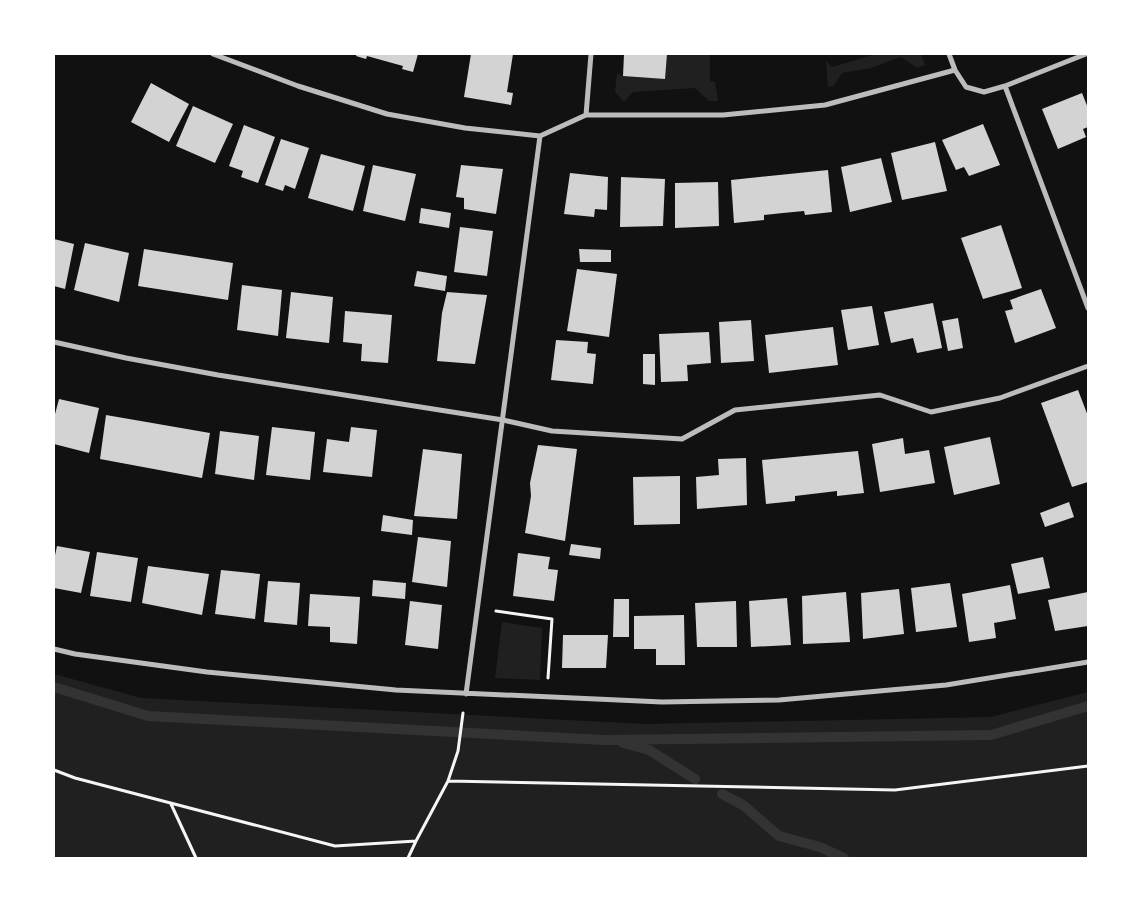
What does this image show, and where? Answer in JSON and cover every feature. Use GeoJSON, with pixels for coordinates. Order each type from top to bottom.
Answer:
{"type":"FeatureCollection","features":[{"type":"Feature","properties":{"kind":"street"},"geometry":{"type":"LineString","coordinates":[[213,54],[298,86],[387,114],[465,128],[540,136],[586,115],[723,115],[825,105],[955,70]]}},
{"type":"Feature","properties":{"kind":"street"},"geometry":{"type":"LineString","coordinates":[[586,115],[591,54]]}},
{"type":"Feature","properties":{"kind":"street"},"geometry":{"type":"LineString","coordinates":[[949,54],[955,70],[966,87],[984,92],[1005,86],[1086,54]]}},
{"type":"Feature","properties":{"kind":"street"},"geometry":{"type":"LineString","coordinates":[[1005,86],[1088,308]]}},
{"type":"Feature","properties":{"kind":"street"},"geometry":{"type":"LineString","coordinates":[[466,694],[540,136]]}},
{"type":"Feature","properties":{"kind":"street"},"geometry":{"type":"LineString","coordinates":[[54,342],[126,358],[502,420],[552,431],[682,439],[735,410],[880,395],[931,412],[1000,398],[1088,366]]}},
{"type":"Feature","properties":{"kind":"street"},"geometry":{"type":"LineString","coordinates":[[54,649],[75,654],[207,672],[396,690],[662,702],[779,700],[946,685],[1088,662]]}},
{"type":"Feature","properties":{"kind":"path"},"geometry":{"type":"LineString","coordinates":[[478,608],[552,619],[547,697]]}},
{"type":"Feature","properties":{"kind":"path"},"geometry":{"type":"LineString","coordinates":[[408,858],[448,781],[459,746],[462,721]]}},
{"type":"Feature","properties":{"kind":"path"},"geometry":{"type":"LineString","coordinates":[[448,781],[895,790],[1088,766]]}},
{"type":"Feature","properties":{"kind":"path"},"geometry":{"type":"LineString","coordinates":[[54,770],[75,778],[335,846],[416,841]]}},
{"type":"Feature","properties":{"kind":"path"},"geometry":{"type":"LineString","coordinates":[[170,803],[196,858]]}},
{"type":"Feature","properties":{"kind":"shaded area"},"geometry":{"type":"Polygon","coordinates":[[[667,54],[710,54],[710,81],[715,82],[718,101],[709,101],[695,88],[633,92],[624,102],[615,92],[617,73],[623,76],[665,79],[667,54]]]}},
{"type":"Feature","properties":{"kind":"shaded area"},"geometry":{"type":"Polygon","coordinates":[[[876,54],[921,54],[925,65],[917,68],[901,57],[871,68],[842,73],[834,86],[828,87],[826,61],[832,67],[876,54]]]}},
{"type":"Feature","properties":{"kind":"shaded area"},"geometry":{"type":"Polygon","coordinates":[[[502,622],[542,628],[540,680],[495,678],[502,622]]]}},
{"type":"Feature","properties":{"kind":"shaded area"},"geometry":{"type":"Polygon","coordinates":[[[54,674],[141,698],[645,724],[991,717],[1088,692],[1088,858],[54,858],[54,674]]]}},
{"type":"Feature","properties":{"kind":"building"},"geometry":{"type":"Polygon","coordinates":[[[357,54],[418,54],[413,72],[402,69],[403,66],[367,56],[366,59],[356,56],[357,54]]]}},
{"type":"Feature","properties":{"kind":"building"},"geometry":{"type":"Polygon","coordinates":[[[471,54],[513,54],[507,92],[513,93],[511,105],[464,97],[471,54]]]}},
{"type":"Feature","properties":{"kind":"building"},"geometry":{"type":"Polygon","coordinates":[[[624,54],[667,54],[665,79],[623,76],[624,54]]]}},
{"type":"Feature","properties":{"kind":"building"},"geometry":{"type":"Polygon","coordinates":[[[151,83],[189,104],[169,142],[131,122],[151,83]]]}},
{"type":"Feature","properties":{"kind":"building"},"geometry":{"type":"Polygon","coordinates":[[[1082,93],[1088,108],[1088,127],[1083,129],[1086,137],[1058,149],[1042,109],[1082,93]]]}},
{"type":"Feature","properties":{"kind":"building"},"geometry":{"type":"Polygon","coordinates":[[[193,106],[233,124],[215,163],[176,146],[193,106]]]}},
{"type":"Feature","properties":{"kind":"building"},"geometry":{"type":"Polygon","coordinates":[[[983,124],[1000,165],[969,176],[964,167],[956,170],[942,140],[983,124]]]}},
{"type":"Feature","properties":{"kind":"building"},"geometry":{"type":"Polygon","coordinates":[[[244,125],[275,137],[258,183],[241,177],[243,171],[229,166],[244,125]]]}},
{"type":"Feature","properties":{"kind":"building"},"geometry":{"type":"Polygon","coordinates":[[[281,139],[309,148],[295,189],[285,185],[283,191],[265,185],[281,139]]]}},
{"type":"Feature","properties":{"kind":"building"},"geometry":{"type":"Polygon","coordinates":[[[935,142],[947,191],[902,200],[891,153],[935,142]]]}},
{"type":"Feature","properties":{"kind":"building"},"geometry":{"type":"Polygon","coordinates":[[[321,154],[365,166],[353,211],[308,198],[321,154]]]}},
{"type":"Feature","properties":{"kind":"building"},"geometry":{"type":"Polygon","coordinates":[[[881,158],[892,202],[850,212],[841,167],[881,158]]]}},
{"type":"Feature","properties":{"kind":"building"},"geometry":{"type":"Polygon","coordinates":[[[373,165],[416,174],[405,221],[363,211],[373,165]]]}},
{"type":"Feature","properties":{"kind":"building"},"geometry":{"type":"Polygon","coordinates":[[[461,165],[503,169],[496,214],[464,209],[464,198],[456,197],[461,165]]]}},
{"type":"Feature","properties":{"kind":"building"},"geometry":{"type":"Polygon","coordinates":[[[828,170],[832,212],[805,215],[804,211],[764,215],[764,220],[734,223],[731,180],[828,170]]]}},
{"type":"Feature","properties":{"kind":"building"},"geometry":{"type":"Polygon","coordinates":[[[570,173],[608,177],[607,210],[595,209],[594,217],[564,214],[570,173]]]}},
{"type":"Feature","properties":{"kind":"building"},"geometry":{"type":"Polygon","coordinates":[[[621,177],[665,179],[663,226],[620,227],[621,177]]]}},
{"type":"Feature","properties":{"kind":"building"},"geometry":{"type":"Polygon","coordinates":[[[718,182],[719,226],[675,228],[675,183],[718,182]]]}},
{"type":"Feature","properties":{"kind":"building"},"geometry":{"type":"Polygon","coordinates":[[[421,208],[451,213],[449,228],[419,223],[421,208]]]}},
{"type":"Feature","properties":{"kind":"building"},"geometry":{"type":"Polygon","coordinates":[[[1001,225],[1022,288],[983,299],[961,238],[1001,225]]]}},
{"type":"Feature","properties":{"kind":"building"},"geometry":{"type":"Polygon","coordinates":[[[460,227],[493,231],[487,276],[454,272],[460,227]]]}},
{"type":"Feature","properties":{"kind":"building"},"geometry":{"type":"Polygon","coordinates":[[[54,239],[74,244],[65,289],[54,286],[54,239]]]}},
{"type":"Feature","properties":{"kind":"building"},"geometry":{"type":"Polygon","coordinates":[[[85,243],[129,253],[119,302],[74,290],[85,243]]]}},
{"type":"Feature","properties":{"kind":"building"},"geometry":{"type":"Polygon","coordinates":[[[144,249],[233,263],[228,300],[138,286],[144,249]]]}},
{"type":"Feature","properties":{"kind":"building"},"geometry":{"type":"Polygon","coordinates":[[[579,249],[611,250],[611,262],[580,262],[579,249]]]}},
{"type":"Feature","properties":{"kind":"building"},"geometry":{"type":"Polygon","coordinates":[[[577,269],[617,274],[609,337],[567,331],[577,269]]]}},
{"type":"Feature","properties":{"kind":"building"},"geometry":{"type":"Polygon","coordinates":[[[417,271],[447,276],[445,291],[414,286],[417,271]]]}},
{"type":"Feature","properties":{"kind":"building"},"geometry":{"type":"Polygon","coordinates":[[[242,285],[282,290],[278,336],[237,330],[242,285]]]}},
{"type":"Feature","properties":{"kind":"building"},"geometry":{"type":"Polygon","coordinates":[[[1041,289],[1056,328],[1015,343],[1005,311],[1013,309],[1010,300],[1041,289]]]}},
{"type":"Feature","properties":{"kind":"building"},"geometry":{"type":"Polygon","coordinates":[[[291,292],[333,297],[329,343],[286,338],[291,292]]]}},
{"type":"Feature","properties":{"kind":"building"},"geometry":{"type":"Polygon","coordinates":[[[447,292],[487,295],[475,364],[437,361],[442,313],[447,292]]]}},
{"type":"Feature","properties":{"kind":"building"},"geometry":{"type":"Polygon","coordinates":[[[933,303],[942,348],[917,353],[913,338],[891,343],[884,312],[933,303]]]}},
{"type":"Feature","properties":{"kind":"building"},"geometry":{"type":"Polygon","coordinates":[[[872,306],[879,345],[848,350],[841,310],[872,306]]]}},
{"type":"Feature","properties":{"kind":"building"},"geometry":{"type":"Polygon","coordinates":[[[345,311],[392,315],[388,363],[361,361],[362,344],[343,342],[345,311]]]}},
{"type":"Feature","properties":{"kind":"building"},"geometry":{"type":"Polygon","coordinates":[[[958,318],[963,348],[948,351],[942,321],[958,318]]]}},
{"type":"Feature","properties":{"kind":"building"},"geometry":{"type":"Polygon","coordinates":[[[751,320],[754,361],[721,363],[719,322],[751,320]]]}},
{"type":"Feature","properties":{"kind":"building"},"geometry":{"type":"Polygon","coordinates":[[[833,327],[838,365],[769,373],[765,335],[833,327]]]}},
{"type":"Feature","properties":{"kind":"building"},"geometry":{"type":"Polygon","coordinates":[[[709,332],[711,363],[687,365],[688,381],[661,382],[659,334],[709,332]]]}},
{"type":"Feature","properties":{"kind":"building"},"geometry":{"type":"Polygon","coordinates":[[[556,340],[588,342],[587,353],[596,354],[593,384],[551,380],[556,340]]]}},
{"type":"Feature","properties":{"kind":"building"},"geometry":{"type":"Polygon","coordinates":[[[643,354],[655,354],[655,385],[643,384],[643,354]]]}},
{"type":"Feature","properties":{"kind":"building"},"geometry":{"type":"Polygon","coordinates":[[[1078,390],[1088,416],[1088,482],[1072,487],[1041,403],[1078,390]]]}},
{"type":"Feature","properties":{"kind":"building"},"geometry":{"type":"Polygon","coordinates":[[[59,399],[99,408],[89,453],[54,444],[54,418],[59,399]]]}},
{"type":"Feature","properties":{"kind":"building"},"geometry":{"type":"Polygon","coordinates":[[[106,415],[210,433],[202,478],[100,459],[106,415]]]}},
{"type":"Feature","properties":{"kind":"building"},"geometry":{"type":"Polygon","coordinates":[[[272,427],[315,432],[310,480],[266,475],[272,427]]]}},
{"type":"Feature","properties":{"kind":"building"},"geometry":{"type":"Polygon","coordinates":[[[351,427],[377,430],[372,477],[323,472],[327,439],[349,442],[351,427]]]}},
{"type":"Feature","properties":{"kind":"building"},"geometry":{"type":"Polygon","coordinates":[[[220,431],[259,436],[254,480],[215,474],[220,431]]]}},
{"type":"Feature","properties":{"kind":"building"},"geometry":{"type":"Polygon","coordinates":[[[990,437],[1000,484],[954,495],[944,447],[990,437]]]}},
{"type":"Feature","properties":{"kind":"building"},"geometry":{"type":"Polygon","coordinates":[[[903,438],[905,454],[929,450],[935,483],[880,492],[872,444],[903,438]]]}},
{"type":"Feature","properties":{"kind":"building"},"geometry":{"type":"Polygon","coordinates":[[[538,445],[577,449],[565,541],[525,533],[531,496],[530,483],[538,445]]]}},
{"type":"Feature","properties":{"kind":"building"},"geometry":{"type":"Polygon","coordinates":[[[423,449],[462,454],[457,519],[414,516],[423,449]]]}},
{"type":"Feature","properties":{"kind":"building"},"geometry":{"type":"Polygon","coordinates":[[[858,451],[864,493],[837,496],[837,491],[795,496],[795,501],[766,504],[762,460],[858,451]]]}},
{"type":"Feature","properties":{"kind":"building"},"geometry":{"type":"Polygon","coordinates":[[[746,458],[747,505],[697,509],[696,477],[719,475],[718,459],[746,458]]]}},
{"type":"Feature","properties":{"kind":"building"},"geometry":{"type":"Polygon","coordinates":[[[680,476],[680,524],[634,525],[633,477],[680,476]]]}},
{"type":"Feature","properties":{"kind":"building"},"geometry":{"type":"Polygon","coordinates":[[[1069,502],[1074,517],[1045,527],[1040,513],[1069,502]]]}},
{"type":"Feature","properties":{"kind":"building"},"geometry":{"type":"Polygon","coordinates":[[[383,515],[413,520],[412,535],[381,531],[383,515]]]}},
{"type":"Feature","properties":{"kind":"building"},"geometry":{"type":"Polygon","coordinates":[[[418,537],[451,541],[447,587],[412,582],[418,537]]]}},
{"type":"Feature","properties":{"kind":"building"},"geometry":{"type":"Polygon","coordinates":[[[571,544],[601,548],[600,559],[569,555],[571,544]]]}},
{"type":"Feature","properties":{"kind":"building"},"geometry":{"type":"Polygon","coordinates":[[[57,546],[90,552],[81,593],[54,588],[54,560],[57,546]]]}},
{"type":"Feature","properties":{"kind":"building"},"geometry":{"type":"Polygon","coordinates":[[[97,552],[138,558],[131,602],[90,596],[97,552]]]}},
{"type":"Feature","properties":{"kind":"building"},"geometry":{"type":"Polygon","coordinates":[[[518,553],[550,557],[548,569],[558,570],[554,601],[513,596],[518,553]]]}},
{"type":"Feature","properties":{"kind":"building"},"geometry":{"type":"Polygon","coordinates":[[[1043,557],[1050,588],[1018,594],[1011,564],[1043,557]]]}},
{"type":"Feature","properties":{"kind":"building"},"geometry":{"type":"Polygon","coordinates":[[[148,566],[209,574],[202,615],[142,603],[148,566]]]}},
{"type":"Feature","properties":{"kind":"building"},"geometry":{"type":"Polygon","coordinates":[[[221,570],[260,574],[255,619],[215,614],[221,570]]]}},
{"type":"Feature","properties":{"kind":"building"},"geometry":{"type":"Polygon","coordinates":[[[373,580],[406,583],[405,599],[372,596],[373,580]]]}},
{"type":"Feature","properties":{"kind":"building"},"geometry":{"type":"Polygon","coordinates":[[[268,581],[300,583],[297,625],[264,622],[268,581]]]}},
{"type":"Feature","properties":{"kind":"building"},"geometry":{"type":"Polygon","coordinates":[[[950,583],[957,627],[916,632],[911,588],[950,583]]]}},
{"type":"Feature","properties":{"kind":"building"},"geometry":{"type":"Polygon","coordinates":[[[1010,585],[1016,619],[994,623],[996,638],[969,642],[962,594],[1010,585]]]}},
{"type":"Feature","properties":{"kind":"building"},"geometry":{"type":"Polygon","coordinates":[[[899,589],[904,634],[863,639],[861,593],[899,589]]]}},
{"type":"Feature","properties":{"kind":"building"},"geometry":{"type":"Polygon","coordinates":[[[846,592],[850,642],[803,644],[802,596],[846,592]]]}},
{"type":"Feature","properties":{"kind":"building"},"geometry":{"type":"Polygon","coordinates":[[[1088,592],[1088,626],[1055,631],[1048,600],[1088,592]]]}},
{"type":"Feature","properties":{"kind":"building"},"geometry":{"type":"Polygon","coordinates":[[[310,594],[360,597],[357,644],[330,642],[330,627],[308,626],[310,594]]]}},
{"type":"Feature","properties":{"kind":"building"},"geometry":{"type":"Polygon","coordinates":[[[787,598],[791,645],[751,647],[749,601],[787,598]]]}},
{"type":"Feature","properties":{"kind":"building"},"geometry":{"type":"Polygon","coordinates":[[[614,599],[629,599],[629,637],[613,637],[614,599]]]}},
{"type":"Feature","properties":{"kind":"building"},"geometry":{"type":"Polygon","coordinates":[[[410,601],[442,605],[438,649],[405,645],[410,601]]]}},
{"type":"Feature","properties":{"kind":"building"},"geometry":{"type":"Polygon","coordinates":[[[736,601],[737,647],[697,647],[695,603],[736,601]]]}},
{"type":"Feature","properties":{"kind":"building"},"geometry":{"type":"Polygon","coordinates":[[[684,615],[685,665],[656,665],[656,649],[634,649],[634,616],[684,615]]]}},
{"type":"Feature","properties":{"kind":"building"},"geometry":{"type":"Polygon","coordinates":[[[563,635],[608,635],[606,668],[562,668],[563,635]]]}},
{"type":"Feature","properties":{"kind":"waterway"},"geometry":{"type":"LineString","coordinates":[[54,687],[148,716],[604,740],[991,735],[1088,706]]}},
{"type":"Feature","properties":{"kind":"waterway"},"geometry":{"type":"LineString","coordinates":[[623,743],[649,750],[695,779]]}},
{"type":"Feature","properties":{"kind":"waterway"},"geometry":{"type":"LineString","coordinates":[[722,794],[743,805],[779,836],[820,847],[844,858]]}}]}
